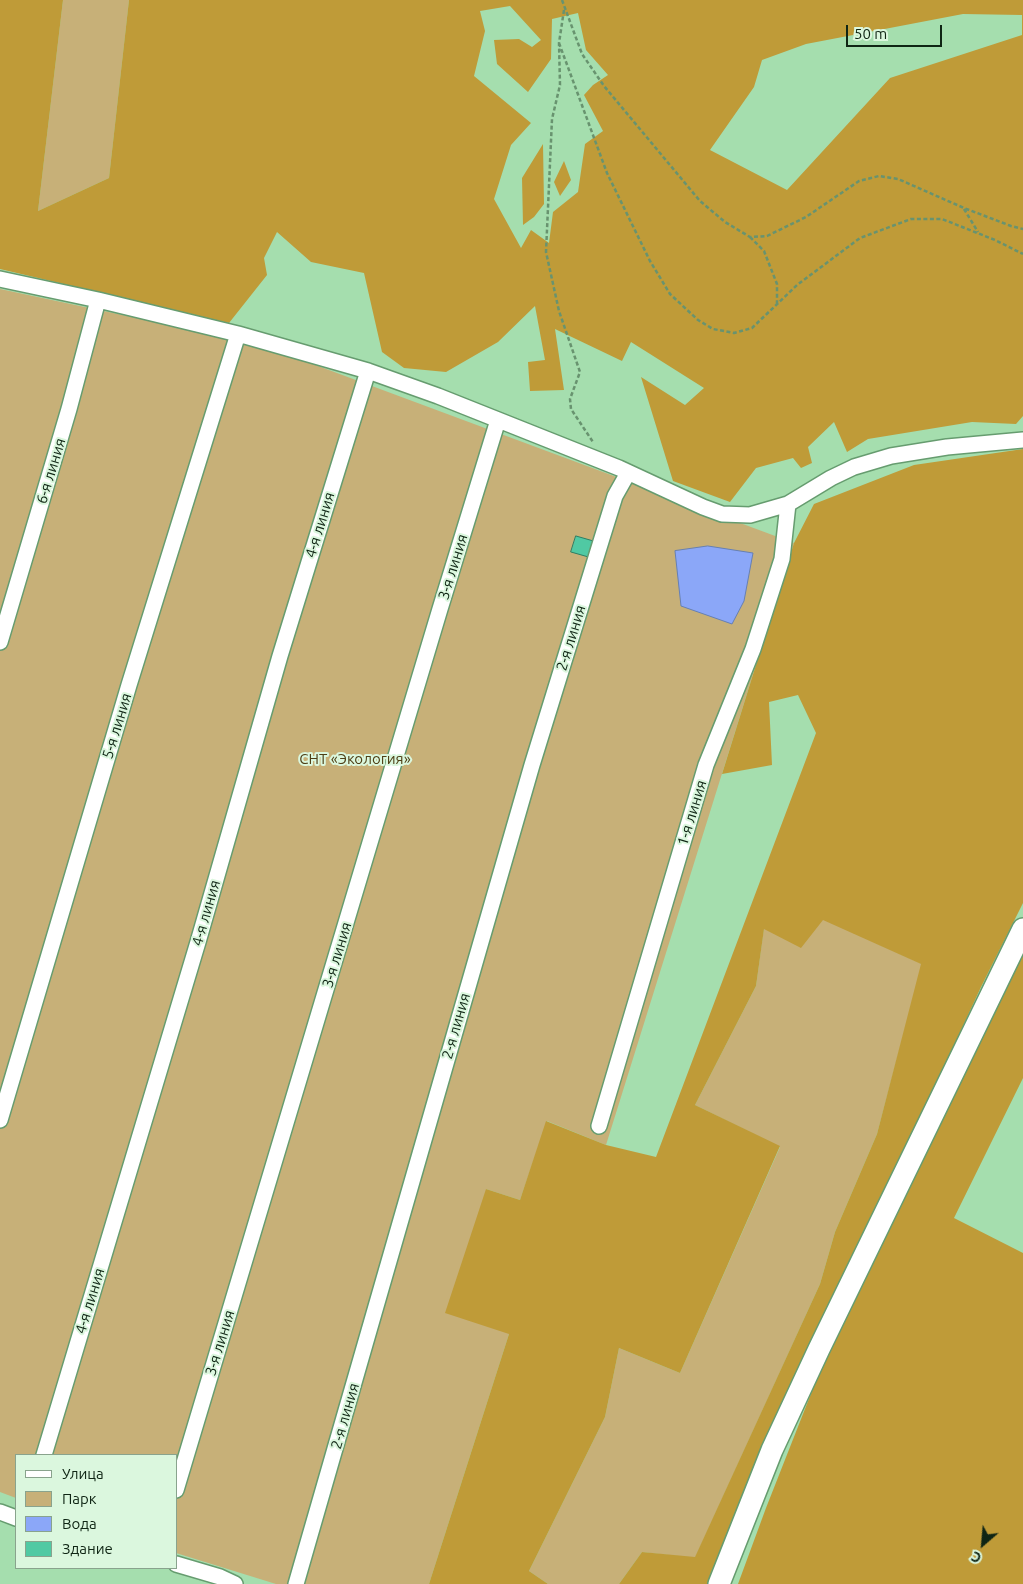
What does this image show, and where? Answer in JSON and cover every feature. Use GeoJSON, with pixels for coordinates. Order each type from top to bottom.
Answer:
{"type":"FeatureCollection","features":[{"type":"Feature","properties":{"kind":"main road"},"geometry":{"type":"LineString","coordinates":[[719,1584],[783,1425],[1023,929]]}},
{"type":"Feature","properties":{"kind":"street"},"geometry":{"type":"LineString","coordinates":[[0,279],[98,300],[238,334],[368,372],[438,396],[498,420],[722,514],[750,515],[788,504],[831,478],[891,456],[947,447],[1023,440]]}},
{"type":"Feature","properties":{"kind":"street","name":"6-я линия"},"geometry":{"type":"LineString","coordinates":[[0,642],[69,409],[98,300]]}},
{"type":"Feature","properties":{"kind":"street","name":"5-я линия"},"geometry":{"type":"LineString","coordinates":[[0,1120],[129,685],[238,334]]}},
{"type":"Feature","properties":{"kind":"street","name":"4-я линия"},"geometry":{"type":"LineString","coordinates":[[44,1454],[198,942],[280,656],[368,372]]}},
{"type":"Feature","properties":{"kind":"street","name":"3-я линия"},"geometry":{"type":"LineString","coordinates":[[178,1483],[498,420]]}},
{"type":"Feature","properties":{"kind":"street","name":"2-я линия"},"geometry":{"type":"LineString","coordinates":[[296,1584],[532,765],[615,496],[628,473]]}},
{"type":"Feature","properties":{"kind":"street","name":"1-я линия"},"geometry":{"type":"LineString","coordinates":[[599,1126],[706,765],[753,648],[782,559],[788,504]]}},
{"type":"Feature","properties":{"kind":"street"},"geometry":{"type":"LineString","coordinates":[[0,1512],[15,1518]]}},
{"type":"Feature","properties":{"kind":"street"},"geometry":{"type":"LineString","coordinates":[[178,1565],[220,1577],[235,1584]]}},
{"type":"Feature","properties":{"kind":"path"},"geometry":{"type":"LineString","coordinates":[[562,0],[582,54],[604,86],[700,201],[725,222],[750,237],[764,251],[777,284],[777,304]]}},
{"type":"Feature","properties":{"kind":"path"},"geometry":{"type":"LineString","coordinates":[[564,9],[559,43],[560,85],[552,119],[546,252],[559,310],[580,372],[570,399],[570,409],[595,445]]}},
{"type":"Feature","properties":{"kind":"path"},"geometry":{"type":"LineString","coordinates":[[559,43],[607,173],[650,261],[670,294],[698,320],[713,329],[734,333],[752,328],[797,285],[860,238],[911,219],[942,219],[1023,254]]}},
{"type":"Feature","properties":{"kind":"path"},"geometry":{"type":"LineString","coordinates":[[750,237],[767,236],[806,217],[859,181],[879,176],[898,179],[964,208],[1023,229]]}},
{"type":"Feature","properties":{"kind":"path"},"geometry":{"type":"LineString","coordinates":[[964,208],[979,234]]}},
{"type":"Feature","properties":{"kind":"green space"},"geometry":{"type":"Polygon","coordinates":[[[63,0],[129,0],[109,178],[38,211],[63,0]]]}},
{"type":"Feature","properties":{"kind":"green space","name":"СНТ «Экология»"},"geometry":{"type":"Polygon","coordinates":[[[0,289],[259,344],[794,543],[606,1145],[547,1121],[520,1200],[486,1189],[509,1334],[429,1584],[276,1584],[178,1554],[178,1454],[15,1454],[15,1498],[0,1492],[0,289]]]}},
{"type":"Feature","properties":{"kind":"green space"},"geometry":{"type":"Polygon","coordinates":[[[823,919],[922,964],[877,1134],[835,1232],[820,1284],[695,1558],[642,1552],[619,1584],[548,1584],[529,1571],[605,1417],[619,1348],[680,1373],[780,1147],[695,1105],[756,986],[764,928],[823,919]]]}},
{"type":"Feature","properties":{"kind":"shaded area"},"geometry":{"type":"Polygon","coordinates":[[[0,0],[63,0],[38,211],[109,178],[129,0],[1023,0],[1023,416],[1016,424],[972,422],[868,439],[847,452],[834,422],[808,447],[812,463],[801,468],[793,458],[756,468],[730,502],[673,481],[641,377],[685,405],[704,388],[631,342],[622,361],[555,329],[564,390],[530,391],[528,362],[545,360],[535,306],[498,342],[446,372],[404,368],[382,352],[364,273],[311,262],[277,232],[264,258],[267,275],[229,323],[0,269],[0,0]],[[510,6],[480,11],[485,31],[474,76],[531,123],[511,145],[494,199],[521,248],[531,230],[549,243],[553,212],[578,192],[585,144],[603,131],[584,95],[593,85],[608,75],[586,50],[578,13],[552,19],[551,59],[528,92],[497,64],[494,40],[519,39],[532,47],[541,40],[510,6]],[[963,14],[806,44],[762,60],[754,87],[710,150],[787,190],[890,78],[1022,35],[1022,15],[963,14]]]}},
{"type":"Feature","properties":{"kind":"shaded area"},"geometry":{"type":"Polygon","coordinates":[[[543,144],[544,204],[534,217],[523,225],[522,178],[543,144]]]}},
{"type":"Feature","properties":{"kind":"shaded area"},"geometry":{"type":"Polygon","coordinates":[[[564,161],[571,180],[560,196],[554,182],[564,161]]]}},
{"type":"Feature","properties":{"kind":"shaded area"},"geometry":{"type":"Polygon","coordinates":[[[1023,449],[1023,903],[981,987],[707,1584],[619,1584],[642,1552],[695,1557],[820,1284],[835,1232],[877,1134],[921,964],[823,920],[801,948],[764,929],[756,986],[695,1105],[780,1146],[680,1373],[619,1348],[605,1417],[529,1571],[548,1584],[429,1584],[509,1334],[445,1313],[486,1189],[520,1200],[546,1121],[606,1145],[656,1157],[816,733],[798,695],[769,702],[772,765],[722,774],[794,543],[814,504],[914,465],[1023,449]]]}},
{"type":"Feature","properties":{"kind":"shaded area"},"geometry":{"type":"Polygon","coordinates":[[[1023,950],[1023,1078],[954,1218],[1023,1253],[1023,1584],[738,1584],[840,1320],[1023,950]]]}},
{"type":"Feature","properties":{"kind":"water"},"geometry":{"type":"Polygon","coordinates":[[[708,546],[753,553],[744,601],[732,624],[681,606],[675,551],[708,546]]]}},
{"type":"Feature","properties":{"kind":"building"},"geometry":{"type":"Polygon","coordinates":[[[576,536],[597,542],[592,558],[571,552],[576,536]]]}}]}
